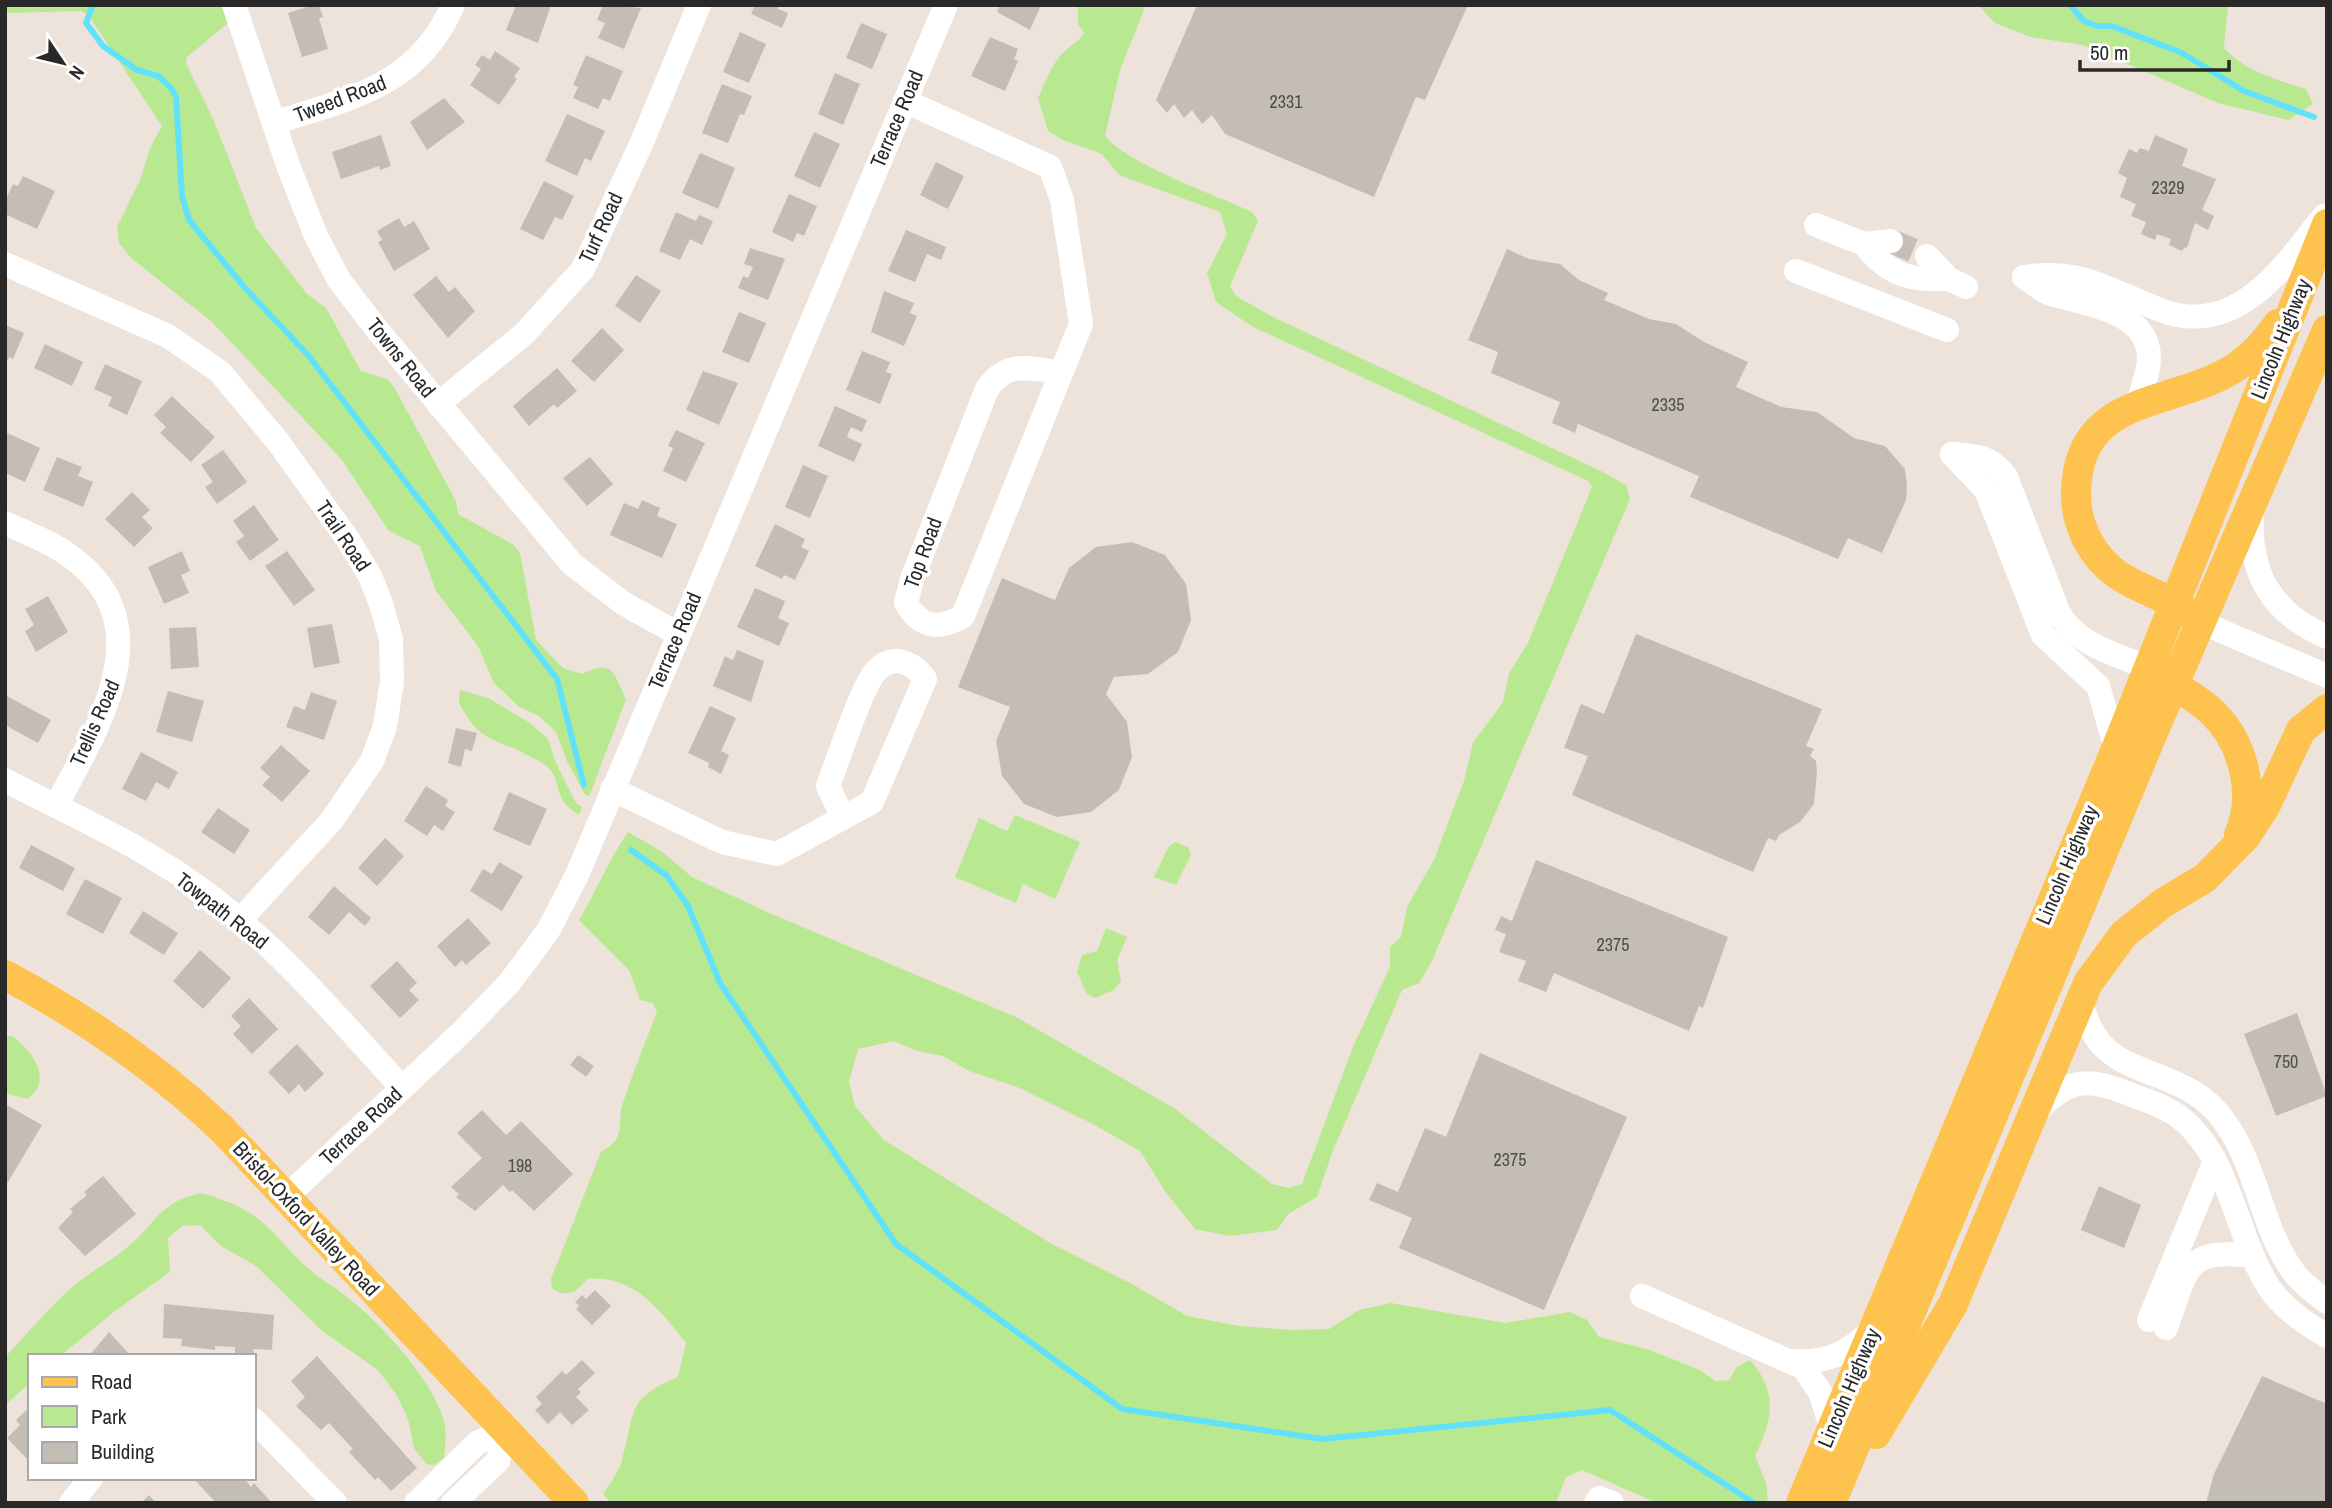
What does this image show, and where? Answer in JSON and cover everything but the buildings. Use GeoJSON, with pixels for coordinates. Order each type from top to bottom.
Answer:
{"type":"FeatureCollection","features":[{"type":"Feature","properties":{"kind":"main road","name":"Lincoln Highway"},"geometry":{"type":"LineString","coordinates":[[1801,1503],[2116,749],[2327,224]]}},
{"type":"Feature","properties":{"kind":"main road"},"geometry":{"type":"LineString","coordinates":[[2200,622],[2175,602],[2124,578],[2108,567],[2085,537],[2079,519],[2076,495],[2078,470],[2089,442],[2106,423],[2137,404],[2232,370],[2262,344],[2300,292]]}},
{"type":"Feature","properties":{"kind":"main road","name":"Lincoln Highway"},"geometry":{"type":"LineString","coordinates":[[1833,1503],[2173,686],[2327,331]]}},
{"type":"Feature","properties":{"kind":"main road"},"geometry":{"type":"LineString","coordinates":[[2148,668],[2214,714],[2235,742],[2241,759],[2246,811],[2242,828],[2227,856]]}},
{"type":"Feature","properties":{"kind":"main road"},"geometry":{"type":"LineString","coordinates":[[1833,1503],[1953,1304],[2080,1002],[2098,966],[2124,934],[2163,903],[2205,878],[2227,856],[2256,822],[2301,730],[2327,709]]}},
{"type":"Feature","properties":{"kind":"main road","name":"Bristol-Oxford Valley Road"},"geometry":{"type":"LineString","coordinates":[[6,977],[76,1016],[183,1093],[286,1197],[574,1503]]}},
{"type":"Feature","properties":{"kind":"street","name":"Towns Road"},"geometry":{"type":"LineString","coordinates":[[234,5],[316,236],[340,280],[438,404],[572,564],[623,603],[678,634]]}},
{"type":"Feature","properties":{"kind":"street","name":"Tweed Road"},"geometry":{"type":"LineString","coordinates":[[275,123],[351,98],[391,80],[423,56],[453,5]]}},
{"type":"Feature","properties":{"kind":"street","name":"Turf Road"},"geometry":{"type":"LineString","coordinates":[[438,404],[524,334],[583,269],[642,142],[699,5]]}},
{"type":"Feature","properties":{"kind":"street","name":"Terrace Road"},"geometry":{"type":"LineString","coordinates":[[286,1197],[482,1012],[529,961],[577,875],[946,5]]}},
{"type":"Feature","properties":{"kind":"street","name":"Top Road"},"geometry":{"type":"LineString","coordinates":[[905,101],[1050,167],[1062,200],[1081,324],[963,616],[950,624],[936,626],[914,617],[906,603],[912,579],[987,389],[996,377],[1011,367],[1061,372]]}},
{"type":"Feature","properties":{"kind":"street"},"geometry":{"type":"LineString","coordinates":[[2137,404],[2149,359],[2145,340],[2139,330],[2122,317],[2087,302],[2049,294],[2024,277],[2053,273],[2076,277],[2176,314],[2216,314],[2245,301],[2260,289],[2327,213]]}},
{"type":"Feature","properties":{"kind":"street"},"geometry":{"type":"LineString","coordinates":[[1816,225],[1864,244],[1891,241]]}},
{"type":"Feature","properties":{"kind":"street"},"geometry":{"type":"LineString","coordinates":[[1864,244],[1880,265],[1919,280],[1957,283],[1927,256]]}},
{"type":"Feature","properties":{"kind":"street","name":"Trail Road"},"geometry":{"type":"LineString","coordinates":[[5,264],[167,336],[220,372],[279,443],[348,538],[370,576],[381,604],[391,639],[392,682],[385,726],[372,761],[339,811],[240,920]]}},
{"type":"Feature","properties":{"kind":"street"},"geometry":{"type":"LineString","coordinates":[[1796,271],[1947,330]]}},
{"type":"Feature","properties":{"kind":"street"},"geometry":{"type":"LineString","coordinates":[[2116,749],[2098,686],[2043,635],[1986,490],[1952,454],[1984,457],[1996,463],[2006,477],[2058,611],[2071,631],[2089,642],[2148,668]]}},
{"type":"Feature","properties":{"kind":"street"},"geometry":{"type":"LineString","coordinates":[[2253,497],[2253,554],[2266,588],[2288,614],[2327,636]]}},
{"type":"Feature","properties":{"kind":"street","name":"Trellis Road"},"geometry":{"type":"LineString","coordinates":[[5,523],[58,548],[83,568],[100,587],[110,605],[116,625],[118,663],[107,706],[56,806]]}},
{"type":"Feature","properties":{"kind":"street"},"geometry":{"type":"LineString","coordinates":[[2200,622],[2327,676]]}},
{"type":"Feature","properties":{"kind":"street"},"geometry":{"type":"LineString","coordinates":[[612,789],[722,842],[777,854],[843,818],[872,802],[925,679],[918,669],[907,662],[884,663],[874,672],[863,696],[828,786],[843,818]]}},
{"type":"Feature","properties":{"kind":"street","name":"Towpath Road"},"geometry":{"type":"LineString","coordinates":[[5,780],[187,880],[240,920],[298,974],[402,1088]]}},
{"type":"Feature","properties":{"kind":"street"},"geometry":{"type":"LineString","coordinates":[[2080,1002],[2087,1022],[2103,1046],[2126,1062],[2171,1078],[2194,1092],[2230,1128],[2243,1151],[2283,1254],[2301,1280],[2327,1302]]}},
{"type":"Feature","properties":{"kind":"street"},"geometry":{"type":"LineString","coordinates":[[2033,1115],[2067,1087],[2087,1082],[2103,1084],[2177,1116],[2200,1137],[2215,1161],[2252,1256],[2272,1291],[2288,1309],[2327,1336]]}},
{"type":"Feature","properties":{"kind":"street"},"geometry":{"type":"LineString","coordinates":[[2215,1161],[2157,1324],[2189,1267],[2204,1255],[2214,1253],[2252,1256]]}},
{"type":"Feature","properties":{"kind":"street"},"geometry":{"type":"LineString","coordinates":[[1642,1296],[1793,1361],[1813,1378],[1832,1430]]}},
{"type":"Feature","properties":{"kind":"street"},"geometry":{"type":"LineString","coordinates":[[1793,1361],[1826,1361],[1839,1356],[1873,1329]]}},
{"type":"Feature","properties":{"kind":"street"},"geometry":{"type":"LineString","coordinates":[[256,1422],[335,1503]]}},
{"type":"Feature","properties":{"kind":"street"},"geometry":{"type":"LineString","coordinates":[[416,1503],[477,1443],[505,1429]]}},
{"type":"Feature","properties":{"kind":"street"},"geometry":{"type":"LineString","coordinates":[[453,1503],[498,1461],[505,1429]]}},
{"type":"Feature","properties":{"kind":"street"},"geometry":{"type":"LineString","coordinates":[[71,1503],[89,1480]]}},
{"type":"Feature","properties":{"kind":"street"},"geometry":{"type":"LineString","coordinates":[[1597,1503],[1599,1498],[1612,1503]]}},
{"type":"Feature","properties":{"kind":"green space"},"geometry":{"type":"Polygon","coordinates":[[[5,5],[223,5],[228,23],[187,57],[186,63],[214,121],[256,228],[307,294],[326,308],[361,371],[387,379],[394,387],[456,501],[458,514],[514,545],[520,553],[536,640],[563,668],[582,674],[593,669],[607,668],[615,675],[626,699],[589,797],[584,793],[567,761],[556,732],[539,716],[518,706],[494,683],[478,646],[436,591],[420,546],[389,531],[342,460],[300,415],[211,321],[131,258],[119,243],[117,227],[162,126],[89,16],[81,11],[7,13],[5,5]]]}},
{"type":"Feature","properties":{"kind":"green space"},"geometry":{"type":"Polygon","coordinates":[[[1078,5],[1146,5],[1120,70],[1105,136],[1117,147],[1153,168],[1252,212],[1258,221],[1230,286],[1236,296],[1271,316],[1603,472],[1626,485],[1630,499],[1431,963],[1419,983],[1402,990],[1332,1153],[1317,1197],[1288,1214],[1277,1230],[1229,1236],[1195,1229],[1165,1191],[1140,1151],[1093,1124],[1017,1087],[969,1071],[943,1056],[917,1051],[894,1041],[858,1049],[849,1082],[855,1106],[884,1140],[1050,1243],[1130,1283],[1187,1316],[1239,1326],[1292,1330],[1329,1329],[1359,1310],[1391,1303],[1505,1323],[1570,1312],[1587,1320],[1599,1337],[1650,1350],[1700,1370],[1715,1381],[1729,1380],[1737,1367],[1750,1360],[1765,1383],[1769,1395],[1769,1418],[1755,1456],[1766,1483],[1768,1503],[1657,1503],[1582,1470],[1566,1477],[1556,1503],[611,1503],[603,1494],[621,1464],[635,1409],[649,1392],[678,1377],[686,1343],[644,1297],[618,1282],[587,1279],[576,1290],[567,1294],[552,1288],[551,1279],[601,1152],[614,1143],[619,1134],[622,1106],[657,1012],[653,1003],[640,1000],[629,970],[579,920],[628,832],[661,851],[692,877],[767,912],[1016,1017],[1174,1108],[1272,1184],[1289,1188],[1302,1184],[1353,1047],[1390,967],[1390,947],[1401,937],[1407,907],[1434,860],[1464,781],[1473,743],[1503,702],[1509,673],[1528,643],[1592,487],[1588,481],[1253,327],[1216,302],[1207,273],[1227,234],[1220,212],[1119,175],[1102,154],[1063,140],[1048,131],[1038,98],[1058,58],[1084,33],[1078,24],[1078,5]]]}},
{"type":"Feature","properties":{"kind":"green space"},"geometry":{"type":"Polygon","coordinates":[[[1978,5],[2228,5],[2224,48],[2252,69],[2306,89],[2313,104],[2288,120],[2218,103],[2083,45],[2031,37],[1995,23],[1978,5]]]}},
{"type":"Feature","properties":{"kind":"green space"},"geometry":{"type":"Polygon","coordinates":[[[460,690],[488,698],[530,723],[548,739],[556,763],[576,803],[582,807],[579,815],[565,803],[553,774],[546,766],[481,733],[466,716],[459,702],[460,690]]]}},
{"type":"Feature","properties":{"kind":"green space"},"geometry":{"type":"Polygon","coordinates":[[[1015,815],[1080,842],[1055,899],[1023,884],[1016,903],[955,877],[979,818],[1007,831],[1015,815]]]}},
{"type":"Feature","properties":{"kind":"green space"},"geometry":{"type":"Polygon","coordinates":[[[1176,842],[1188,847],[1191,855],[1176,885],[1154,877],[1169,846],[1176,842]]]}},
{"type":"Feature","properties":{"kind":"green space"},"geometry":{"type":"Polygon","coordinates":[[[1106,928],[1127,937],[1117,960],[1121,981],[1114,990],[1095,998],[1087,994],[1077,972],[1082,955],[1097,951],[1106,928]]]}},
{"type":"Feature","properties":{"kind":"green space"},"geometry":{"type":"Polygon","coordinates":[[[12,1036],[32,1057],[40,1074],[35,1091],[27,1099],[5,1093],[5,1037],[12,1036]]]}},
{"type":"Feature","properties":{"kind":"green space"},"geometry":{"type":"Polygon","coordinates":[[[201,1193],[223,1200],[253,1215],[311,1271],[371,1318],[416,1368],[438,1404],[445,1426],[444,1458],[434,1465],[426,1464],[414,1448],[408,1419],[396,1394],[378,1370],[321,1330],[256,1266],[221,1246],[200,1225],[182,1226],[168,1238],[170,1272],[115,1311],[62,1354],[28,1354],[28,1385],[5,1405],[5,1357],[76,1284],[136,1240],[158,1215],[186,1197],[201,1193]]]}},
{"type":"Feature","properties":{"kind":"waterway"},"geometry":{"type":"LineString","coordinates":[[93,5],[86,23],[103,46],[137,70],[158,76],[176,97],[182,196],[189,220],[245,288],[308,355],[557,679],[584,785]]}},
{"type":"Feature","properties":{"kind":"waterway"},"geometry":{"type":"LineString","coordinates":[[2070,5],[2084,21],[2097,26],[2112,26],[2182,53],[2244,91],[2314,117]]}},
{"type":"Feature","properties":{"kind":"waterway"},"geometry":{"type":"LineString","coordinates":[[631,850],[667,876],[688,906],[720,983],[896,1244],[1122,1409],[1322,1439],[1610,1410],[1754,1503]]}},
{"type":"Feature","properties":{"kind":"tunnel"},"geometry":{"type":"LineString","coordinates":[[1891,241],[1927,256]]}}]}
